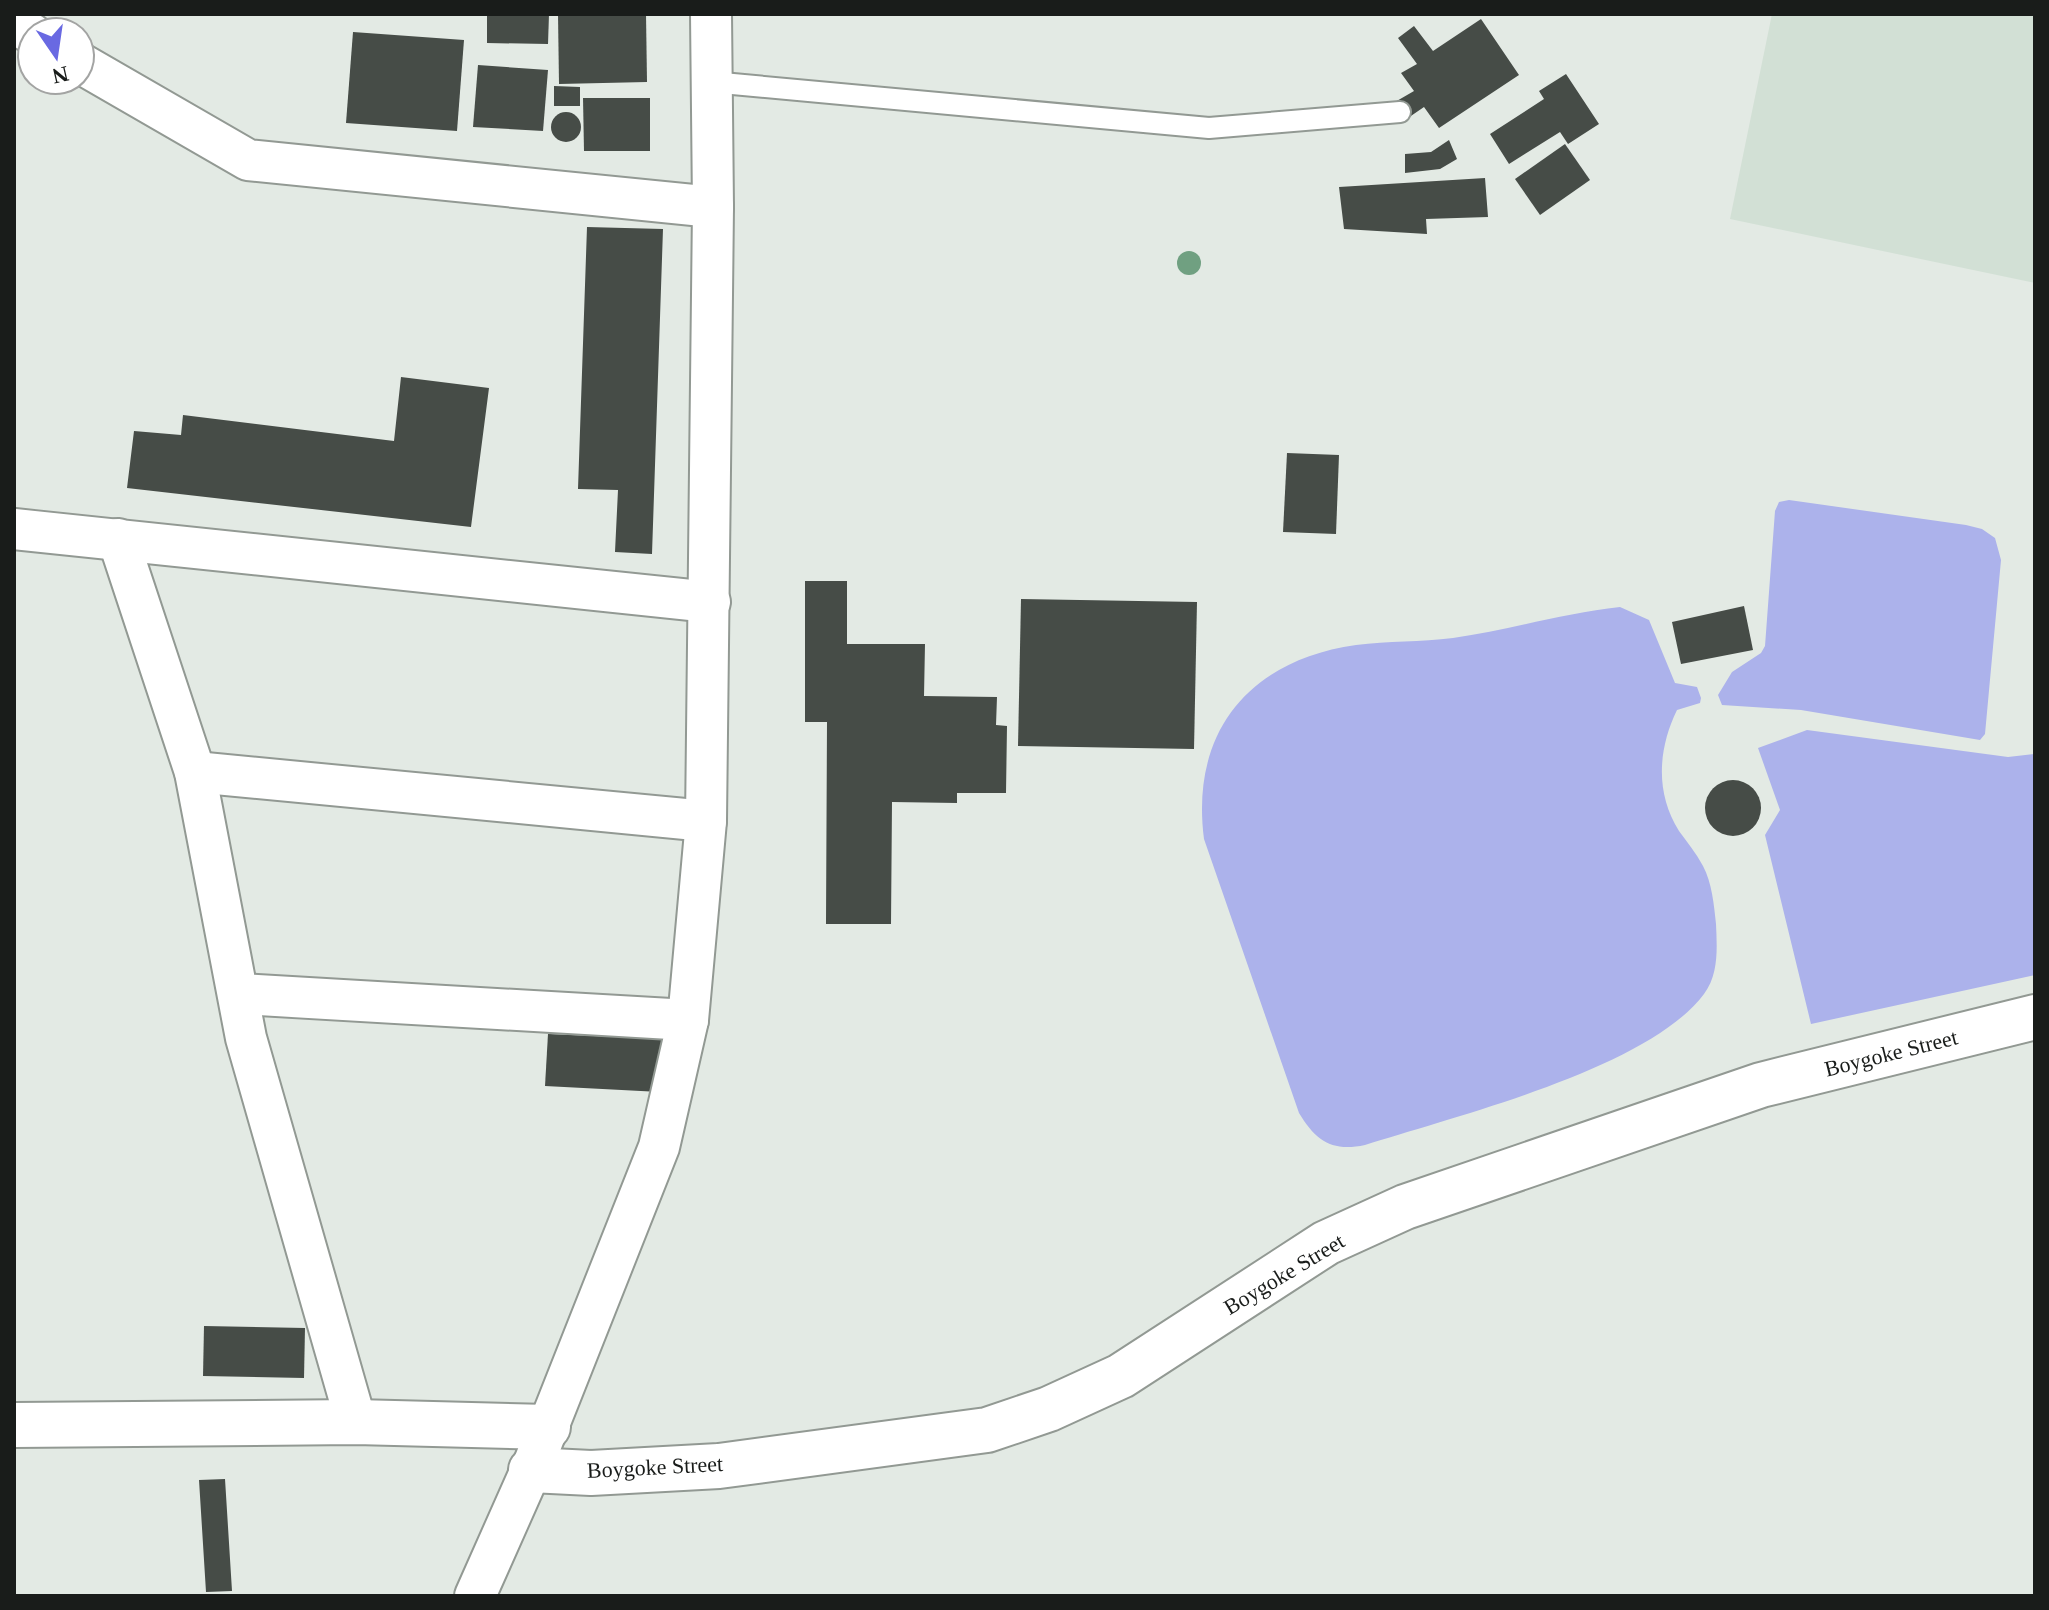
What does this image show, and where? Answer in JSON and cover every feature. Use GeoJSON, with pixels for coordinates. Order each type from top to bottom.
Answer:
{"type":"FeatureCollection","features":[{"type":"Feature","properties":{"kind":"street"},"geometry":{"type":"LineString","coordinates":[[475,1596],[531,1470],[659,1147],[688,1020],[706,821],[713,207],[711,14]]}},
{"type":"Feature","properties":{"kind":"street"},"geometry":{"type":"LineString","coordinates":[[96,72],[248,160],[713,207]]}},
{"type":"Feature","properties":{"kind":"street"},"geometry":{"type":"LineString","coordinates":[[14,529],[710,602]]}},
{"type":"Feature","properties":{"kind":"street"},"geometry":{"type":"LineString","coordinates":[[118,539],[195,772],[246,1038],[356,1422]]}},
{"type":"Feature","properties":{"kind":"street"},"geometry":{"type":"LineString","coordinates":[[195,772],[706,821]]}},
{"type":"Feature","properties":{"kind":"street"},"geometry":{"type":"LineString","coordinates":[[240,994],[688,1020]]}},
{"type":"Feature","properties":{"kind":"street","name":"Boygoke Street"},"geometry":{"type":"LineString","coordinates":[[531,1470],[591,1473],[719,1466],[987,1430],[1049,1409],[1121,1376],[1326,1243],[1405,1207],[1761,1085],[2035,1017]]}},
{"type":"Feature","properties":{"kind":"street"},"geometry":{"type":"LineString","coordinates":[[14,1425],[356,1422],[548,1427]]}},
{"type":"Feature","properties":{"kind":"lane"},"geometry":{"type":"LineString","coordinates":[[711,82],[1209,128],[1400,112]]}},
{"type":"Feature","properties":{"kind":"shaded area"},"geometry":{"type":"Polygon","coordinates":[[[1772,14],[2035,14],[2035,283],[1730,219],[1772,14]]]}},
{"type":"Feature","properties":{"kind":"water"},"geometry":{"type":"Polygon","coordinates":[[[1789,500],[1966,525],[1982,529],[1995,538],[2001,560],[1985,734],[1980,740],[1801,710],[1722,705],[1718,695],[1732,672],[1761,653],[1765,646],[1775,511],[1779,502],[1789,500]]]}},
{"type":"Feature","properties":{"kind":"water"},"geometry":{"type":"Polygon","coordinates":[[[1620,607],[1649,620],[1675,683],[1697,687],[1701,698],[1700,703],[1677,710],[1666,740],[1662,771],[1671,816],[1703,866],[1711,887],[1717,951],[1709,986],[1677,1021],[1640,1045],[1547,1087],[1365,1145],[1343,1147],[1326,1142],[1312,1131],[1299,1113],[1204,839],[1202,800],[1207,765],[1218,734],[1235,707],[1258,684],[1286,666],[1318,653],[1356,645],[1453,638],[1620,607]]]}},
{"type":"Feature","properties":{"kind":"water"},"geometry":{"type":"Polygon","coordinates":[[[1807,730],[2008,757],[2035,754],[2035,975],[1811,1024],[1765,835],[1780,810],[1758,748],[1807,730]]]}},
{"type":"Feature","properties":{"kind":"building"},"geometry":{"type":"Polygon","coordinates":[[[487,14],[549,14],[548,44],[487,43],[487,14]]]}},
{"type":"Feature","properties":{"kind":"building"},"geometry":{"type":"Polygon","coordinates":[[[558,14],[646,14],[647,82],[559,84],[558,14]]]}},
{"type":"Feature","properties":{"kind":"building"},"geometry":{"type":"Polygon","coordinates":[[[1481,19],[1519,75],[1439,128],[1424,107],[1405,120],[1395,102],[1414,91],[1401,73],[1417,64],[1398,38],[1414,26],[1433,51],[1481,19]]]}},
{"type":"Feature","properties":{"kind":"building"},"geometry":{"type":"Polygon","coordinates":[[[353,32],[464,40],[457,131],[346,123],[353,32]]]}},
{"type":"Feature","properties":{"kind":"building"},"geometry":{"type":"Polygon","coordinates":[[[478,65],[548,70],[543,131],[473,127],[478,65]]]}},
{"type":"Feature","properties":{"kind":"building"},"geometry":{"type":"Polygon","coordinates":[[[1566,74],[1599,124],[1568,144],[1560,132],[1509,164],[1490,134],[1544,99],[1539,91],[1566,74]]]}},
{"type":"Feature","properties":{"kind":"building"},"geometry":{"type":"Polygon","coordinates":[[[554,86],[580,87],[580,106],[554,106],[554,86]]]}},
{"type":"Feature","properties":{"kind":"building"},"geometry":{"type":"Polygon","coordinates":[[[583,98],[650,98],[650,151],[584,151],[583,98]]]}},
{"type":"Feature","properties":{"kind":"building"},"geometry":{"type":"Polygon","coordinates":[[[566,112],[572,113],[580,121],[580,133],[572,141],[566,142],[560,141],[552,133],[551,127],[552,121],[560,113],[566,112]]]}},
{"type":"Feature","properties":{"kind":"building"},"geometry":{"type":"Polygon","coordinates":[[[1449,140],[1457,159],[1440,169],[1405,173],[1405,154],[1431,152],[1449,140]]]}},
{"type":"Feature","properties":{"kind":"building"},"geometry":{"type":"Polygon","coordinates":[[[1565,144],[1590,180],[1540,215],[1515,179],[1565,144]]]}},
{"type":"Feature","properties":{"kind":"building"},"geometry":{"type":"Polygon","coordinates":[[[1485,178],[1488,217],[1426,219],[1427,234],[1344,229],[1339,187],[1485,178]]]}},
{"type":"Feature","properties":{"kind":"building"},"geometry":{"type":"Polygon","coordinates":[[[587,227],[663,229],[652,554],[615,552],[618,490],[578,489],[587,227]]]}},
{"type":"Feature","properties":{"kind":"building"},"geometry":{"type":"Polygon","coordinates":[[[401,377],[489,388],[471,527],[127,488],[134,431],[181,435],[183,415],[394,441],[401,377]]]}},
{"type":"Feature","properties":{"kind":"building"},"geometry":{"type":"Polygon","coordinates":[[[1287,453],[1339,455],[1336,534],[1283,532],[1287,453]]]}},
{"type":"Feature","properties":{"kind":"building"},"geometry":{"type":"Polygon","coordinates":[[[805,581],[847,581],[847,644],[925,644],[924,696],[997,697],[996,725],[1007,726],[1006,793],[957,793],[957,803],[892,802],[891,924],[826,924],[827,722],[805,722],[805,581]]]}},
{"type":"Feature","properties":{"kind":"building"},"geometry":{"type":"Polygon","coordinates":[[[1021,599],[1197,602],[1194,749],[1018,746],[1021,599]]]}},
{"type":"Feature","properties":{"kind":"building"},"geometry":{"type":"Polygon","coordinates":[[[1744,606],[1753,650],[1681,664],[1672,622],[1744,606]]]}},
{"type":"Feature","properties":{"kind":"building"},"geometry":{"type":"Polygon","coordinates":[[[1733,780],[1753,788],[1761,808],[1753,828],[1733,836],[1713,828],[1705,808],[1713,788],[1733,780]]]}},
{"type":"Feature","properties":{"kind":"building"},"geometry":{"type":"Polygon","coordinates":[[[548,1034],[663,1039],[660,1092],[545,1086],[548,1034]]]}},
{"type":"Feature","properties":{"kind":"building"},"geometry":{"type":"Polygon","coordinates":[[[204,1326],[305,1328],[304,1378],[203,1376],[204,1326]]]}},
{"type":"Feature","properties":{"kind":"building"},"geometry":{"type":"Polygon","coordinates":[[[225,1479],[232,1591],[206,1592],[199,1480],[225,1479]]]}}]}
